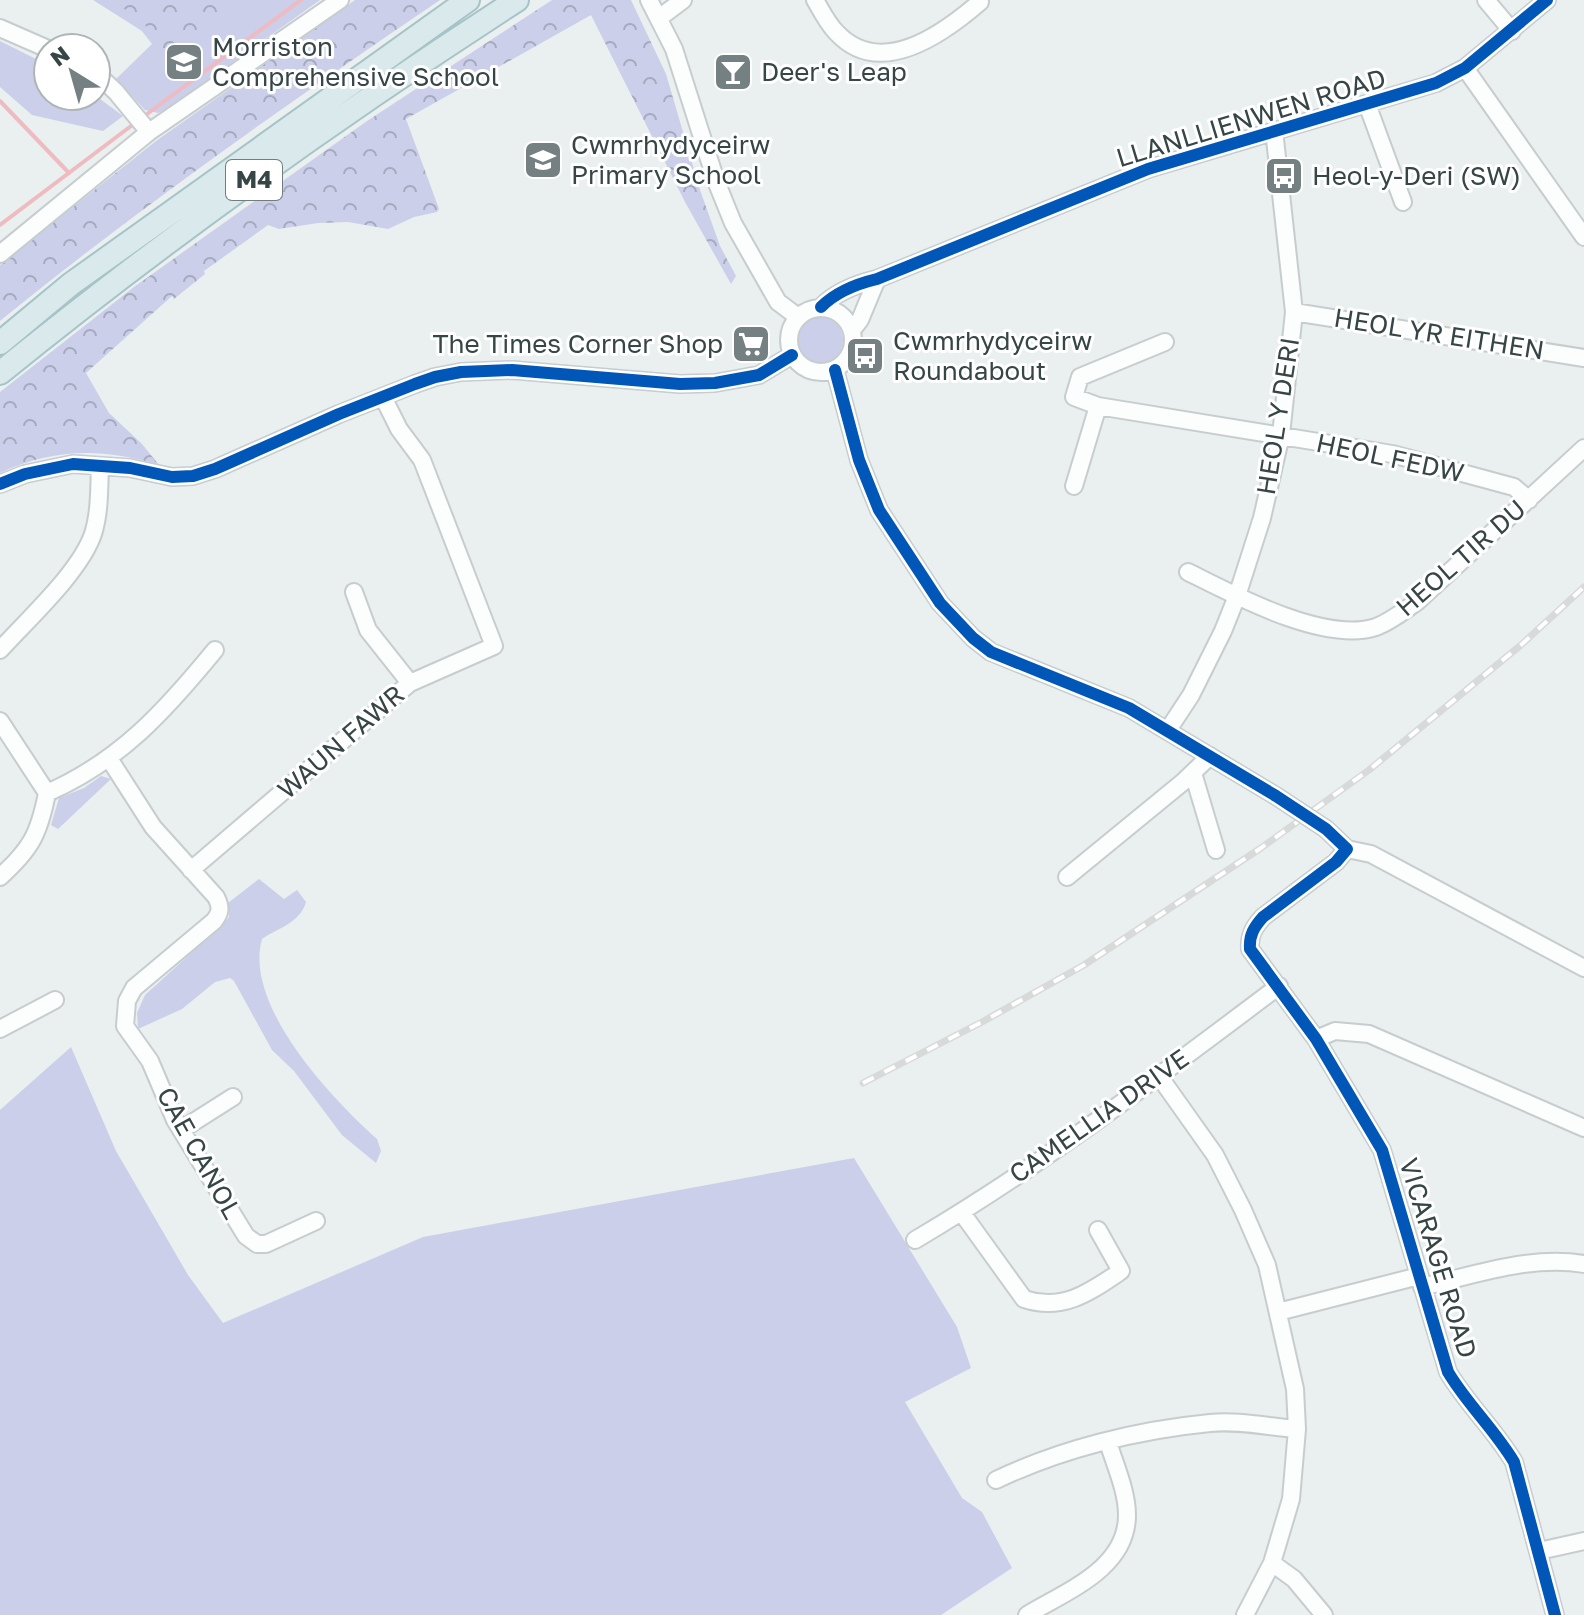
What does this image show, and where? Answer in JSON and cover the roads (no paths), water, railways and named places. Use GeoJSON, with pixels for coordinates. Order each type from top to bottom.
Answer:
{"type":"FeatureCollection","features":[{"type":"Feature","properties":{"kind":"highway","name":"M4"},"geometry":{"type":"LineString","coordinates":[[0,343],[71,284],[468,0]]}},
{"type":"Feature","properties":{"kind":"highway","name":"M4"},"geometry":{"type":"LineString","coordinates":[[0,373],[92,299],[301,145],[517,0]]}},
{"type":"Feature","properties":{"kind":"street"},"geometry":{"type":"LineString","coordinates":[[0,254],[149,132],[340,0]]}},
{"type":"Feature","properties":{"kind":"street"},"geometry":{"type":"LineString","coordinates":[[649,0],[674,49],[716,181],[733,223],[778,302],[798,317]]}},
{"type":"Feature","properties":{"kind":"street"},"geometry":{"type":"LineString","coordinates":[[659,18],[683,0]]}},
{"type":"Feature","properties":{"kind":"street"},"geometry":{"type":"LineString","coordinates":[[815,0],[836,32],[852,45],[866,50],[901,52],[917,47],[982,3]]}},
{"type":"Feature","properties":{"kind":"street"},"geometry":{"type":"LineString","coordinates":[[1486,0],[1512,31]]}},
{"type":"Feature","properties":{"kind":"street","name":"LLANLLIENWEN ROAD"},"geometry":{"type":"LineString","coordinates":[[821,307],[831,297],[862,283],[1148,169],[1436,83],[1465,68],[1547,0]]}},
{"type":"Feature","properties":{"kind":"street"},"geometry":{"type":"LineString","coordinates":[[0,28],[32,42]]}},
{"type":"Feature","properties":{"kind":"street"},"geometry":{"type":"LineString","coordinates":[[1465,68],[1584,237]]}},
{"type":"Feature","properties":{"kind":"street"},"geometry":{"type":"LineString","coordinates":[[112,88],[149,132]]}},
{"type":"Feature","properties":{"kind":"street"},"geometry":{"type":"LineString","coordinates":[[1367,104],[1403,202]]}},
{"type":"Feature","properties":{"kind":"street","name":"HEOL Y DERI"},"geometry":{"type":"LineString","coordinates":[[1168,730],[1210,657],[1237,596],[1262,518],[1281,435],[1294,312],[1274,130]]}},
{"type":"Feature","properties":{"kind":"street"},"geometry":{"type":"LineString","coordinates":[[852,330],[860,320],[877,279]]}},
{"type":"Feature","properties":{"kind":"street"},"geometry":{"type":"LineString","coordinates":[[821,307],[834,310],[845,318],[852,330],[853,346],[847,360],[835,370],[822,372],[810,371],[800,364],[792,355],[789,335],[798,317],[808,310],[821,307]]}},
{"type":"Feature","properties":{"kind":"street","name":"HEOL YR EITHEN"},"geometry":{"type":"LineString","coordinates":[[1294,312],[1584,358]]}},
{"type":"Feature","properties":{"kind":"street"},"geometry":{"type":"LineString","coordinates":[[1074,486],[1098,406],[1074,397],[1080,377],[1165,342]]}},
{"type":"Feature","properties":{"kind":"street"},"geometry":{"type":"LineString","coordinates":[[0,484],[51,467],[73,464],[130,468],[172,477],[193,476],[383,397],[435,377],[461,372],[512,370],[680,384],[715,383],[759,375],[792,355]]}},
{"type":"Feature","properties":{"kind":"street"},"geometry":{"type":"LineString","coordinates":[[835,370],[859,460],[879,510],[940,603],[956,622],[991,652],[1129,708],[1276,796],[1326,829],[1347,849],[1371,854],[1582,961]]}},
{"type":"Feature","properties":{"kind":"street"},"geometry":{"type":"LineString","coordinates":[[383,397],[399,429],[422,460],[494,646],[410,683]]}},
{"type":"Feature","properties":{"kind":"street","name":"HEOL FEDW"},"geometry":{"type":"LineString","coordinates":[[1098,406],[1392,454],[1514,487],[1529,500]]}},
{"type":"Feature","properties":{"kind":"street","name":"HEOL TIR DU"},"geometry":{"type":"LineString","coordinates":[[1188,572],[1237,596],[1324,629],[1375,627],[1398,616],[1418,601],[1584,448]]}},
{"type":"Feature","properties":{"kind":"street"},"geometry":{"type":"LineString","coordinates":[[0,650],[73,569],[87,548],[98,514],[100,466]]}},
{"type":"Feature","properties":{"kind":"street","name":"WAUN FAWR"},"geometry":{"type":"LineString","coordinates":[[191,870],[410,683],[368,630],[354,592]]}},
{"type":"Feature","properties":{"kind":"street"},"geometry":{"type":"LineString","coordinates":[[47,793],[110,760],[160,715],[215,650]]}},
{"type":"Feature","properties":{"kind":"street"},"geometry":{"type":"LineString","coordinates":[[0,721],[47,793],[35,839],[23,856],[0,877]]}},
{"type":"Feature","properties":{"kind":"street"},"geometry":{"type":"LineString","coordinates":[[1067,877],[1210,756]]}},
{"type":"Feature","properties":{"kind":"street"},"geometry":{"type":"LineString","coordinates":[[110,760],[153,827],[191,870]]}},
{"type":"Feature","properties":{"kind":"street"},"geometry":{"type":"LineString","coordinates":[[1193,773],[1216,850]]}},
{"type":"Feature","properties":{"kind":"street","name":"VICARAGE ROAD"},"geometry":{"type":"LineString","coordinates":[[1347,849],[1336,862],[1263,917],[1253,928],[1249,939],[1250,949],[1316,1039],[1382,1150],[1448,1372],[1458,1390],[1505,1446],[1514,1462],[1555,1615]]}},
{"type":"Feature","properties":{"kind":"street","name":"CAE CANOL"},"geometry":{"type":"LineString","coordinates":[[191,870],[216,897],[220,914],[134,988],[127,1001],[125,1026],[150,1061],[181,1130],[246,1236],[257,1244],[276,1241],[316,1221]]}},
{"type":"Feature","properties":{"kind":"street","name":"CAMELLIA DRIVE"},"geometry":{"type":"LineString","coordinates":[[915,1240],[962,1213],[1159,1076],[1279,986]]}},
{"type":"Feature","properties":{"kind":"street"},"geometry":{"type":"LineString","coordinates":[[0,1029],[55,1000]]}},
{"type":"Feature","properties":{"kind":"street"},"geometry":{"type":"LineString","coordinates":[[1316,1039],[1335,1031],[1369,1034],[1584,1128]]}},
{"type":"Feature","properties":{"kind":"street"},"geometry":{"type":"LineString","coordinates":[[1159,1076],[1215,1155],[1267,1265],[1295,1389],[1297,1429],[1291,1499],[1272,1563],[1245,1615]]}},
{"type":"Feature","properties":{"kind":"street"},"geometry":{"type":"LineString","coordinates":[[181,1130],[233,1097]]}},
{"type":"Feature","properties":{"kind":"street"},"geometry":{"type":"LineString","coordinates":[[962,1213],[1024,1299],[1039,1304],[1062,1303],[1083,1297],[1121,1271],[1098,1230]]}},
{"type":"Feature","properties":{"kind":"street"},"geometry":{"type":"LineString","coordinates":[[1278,1312],[1536,1261],[1557,1259],[1584,1264]]}},
{"type":"Feature","properties":{"kind":"street"},"geometry":{"type":"LineString","coordinates":[[996,1480],[1053,1455],[1213,1423],[1297,1429]]}},
{"type":"Feature","properties":{"kind":"street"},"geometry":{"type":"LineString","coordinates":[[1027,1615],[1101,1569],[1121,1544],[1127,1515],[1125,1498],[1108,1442]]}},
{"type":"Feature","properties":{"kind":"street"},"geometry":{"type":"LineString","coordinates":[[1539,1551],[1584,1541]]}},
{"type":"Feature","properties":{"kind":"street"},"geometry":{"type":"LineString","coordinates":[[1272,1563],[1294,1579],[1324,1615]]}},
{"type":"Feature","properties":{"kind":"waterway"},"geometry":{"type":"LineString","coordinates":[[143,117],[301,0]]}},
{"type":"Feature","properties":{"kind":"waterway"},"geometry":{"type":"LineString","coordinates":[[0,101],[69,173]]}},
{"type":"Feature","properties":{"kind":"waterway"},"geometry":{"type":"LineString","coordinates":[[0,225],[135,123]]}},
{"type":"Feature","properties":{"kind":"railway"},"geometry":{"type":"LineString","coordinates":[[863,1083],[1084,965],[1261,848],[1369,770],[1521,645],[1584,587]]}},
{"type":"Feature","properties":{"kind":"place","name":"Morriston Comprehensive School"},"geometry":{"type":"Point","coordinates":[184,62]}},
{"type":"Feature","properties":{"kind":"place","name":"Deer's Leap"},"geometry":{"type":"Point","coordinates":[733,72]}},
{"type":"Feature","properties":{"kind":"place","name":"Cwmrhydyceirw Primary School"},"geometry":{"type":"Point","coordinates":[543,160]}},
{"type":"Feature","properties":{"kind":"place","name":"Heol-y-Deri (SW)"},"geometry":{"type":"Point","coordinates":[1284,176]}},
{"type":"Feature","properties":{"kind":"place","name":"The Times Corner Shop"},"geometry":{"type":"Point","coordinates":[751,344]}},
{"type":"Feature","properties":{"kind":"place","name":"Cwmrhydyceirw Roundabout"},"geometry":{"type":"Point","coordinates":[865,356]}}]}
